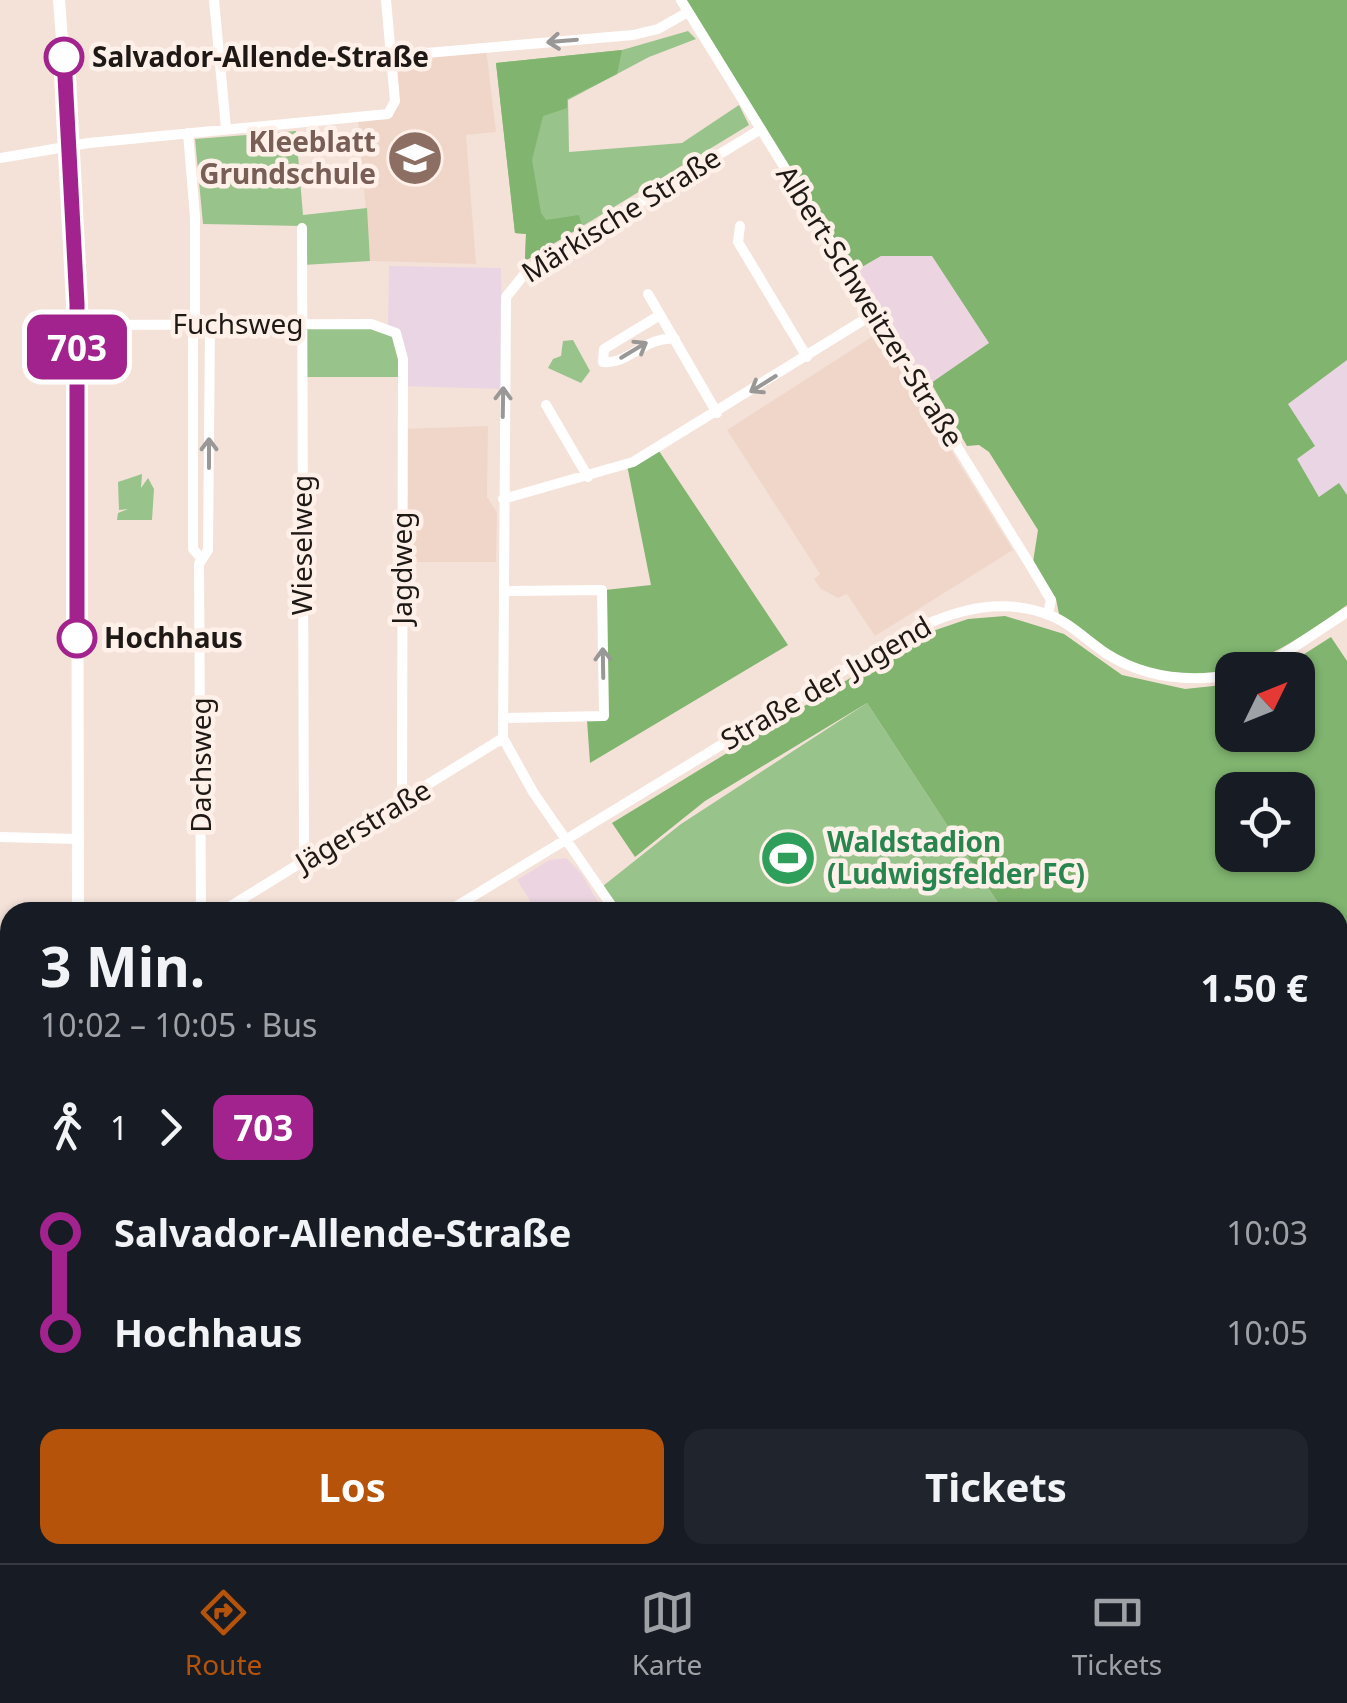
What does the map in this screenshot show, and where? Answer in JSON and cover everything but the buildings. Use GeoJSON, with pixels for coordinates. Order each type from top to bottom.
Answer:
{"type":"FeatureCollection","features":[{"type":"Feature","properties":{"kind":"main road"},"geometry":{"type":"LineString","coordinates":[[59,0],[71,146],[77,325],[78,902]]}},
{"type":"Feature","properties":{"kind":"street"},"geometry":{"type":"LineString","coordinates":[[214,0],[226,128]]}},
{"type":"Feature","properties":{"kind":"street"},"geometry":{"type":"LineString","coordinates":[[0,158],[226,128],[388,114],[396,100],[386,0]]}},
{"type":"Feature","properties":{"kind":"street","name":"Albert-Schweitzer-Straße"},"geometry":{"type":"LineString","coordinates":[[681,0],[1051,600],[1048,614]]}},
{"type":"Feature","properties":{"kind":"street"},"geometry":{"type":"LineString","coordinates":[[392,56],[633,35],[670,24],[688,12]]}},
{"type":"Feature","properties":{"kind":"street","name":"Märkische Straße"},"geometry":{"type":"LineString","coordinates":[[504,738],[504,306],[514,283],[761,129]]}},
{"type":"Feature","properties":{"kind":"street","name":"Dachsweg"},"geometry":{"type":"LineString","coordinates":[[188,133],[195,217],[193,549],[200,558],[201,902]]}},
{"type":"Feature","properties":{"kind":"street"},"geometry":{"type":"LineString","coordinates":[[740,226],[738,242],[807,357]]}},
{"type":"Feature","properties":{"kind":"street","name":"Wieselweg"},"geometry":{"type":"LineString","coordinates":[[302,228],[304,861]]}},
{"type":"Feature","properties":{"kind":"street"},"geometry":{"type":"LineString","coordinates":[[648,294],[718,412]]}},
{"type":"Feature","properties":{"kind":"street"},"geometry":{"type":"LineString","coordinates":[[503,499],[633,462],[875,314]]}},
{"type":"Feature","properties":{"kind":"street"},"geometry":{"type":"LineString","coordinates":[[660,315],[604,349],[603,362],[613,363],[653,339],[675,340]]}},
{"type":"Feature","properties":{"kind":"street","name":"Dachsweg"},"geometry":{"type":"LineString","coordinates":[[200,558],[208,550],[210,324]]}},
{"type":"Feature","properties":{"kind":"street","name":"Fuchsweg"},"geometry":{"type":"LineString","coordinates":[[77,325],[371,324],[396,333]]}},
{"type":"Feature","properties":{"kind":"street","name":"Jagdweg"},"geometry":{"type":"LineString","coordinates":[[396,333],[403,359],[402,803]]}},
{"type":"Feature","properties":{"kind":"street"},"geometry":{"type":"LineString","coordinates":[[546,405],[588,477]]}},
{"type":"Feature","properties":{"kind":"street"},"geometry":{"type":"LineString","coordinates":[[503,718],[604,716],[602,590],[504,590]]}},
{"type":"Feature","properties":{"kind":"street","name":"Straße der Jugend"},"geometry":{"type":"LineString","coordinates":[[474,902],[567,840],[918,626],[947,614],[990,607],[1048,614],[1108,655],[1147,672],[1185,679],[1215,676]]}},
{"type":"Feature","properties":{"kind":"street"},"geometry":{"type":"LineString","coordinates":[[1285,652],[1347,612]]}},
{"type":"Feature","properties":{"kind":"street"},"geometry":{"type":"LineString","coordinates":[[504,738],[532,792],[609,902]]}},
{"type":"Feature","properties":{"kind":"street","name":"Jägerstraße"},"geometry":{"type":"LineString","coordinates":[[237,902],[504,738]]}},
{"type":"Feature","properties":{"kind":"street"},"geometry":{"type":"LineString","coordinates":[[0,837],[78,839]]}},
{"type":"Feature","properties":{"kind":"shaded area","name":"Kleeblatt Grundschule"},"geometry":{"type":"Polygon","coordinates":[[[486,48],[496,132],[466,135],[476,264],[370,261],[358,117],[390,112],[392,56],[486,48]]]}},
{"type":"Feature","properties":{"kind":"shaded area"},"geometry":{"type":"Polygon","coordinates":[[[881,256],[933,256],[990,344],[925,387],[855,272],[881,256]]]}},
{"type":"Feature","properties":{"kind":"shaded area"},"geometry":{"type":"Polygon","coordinates":[[[389,266],[501,268],[503,389],[401,386],[388,327],[389,266]]]}},
{"type":"Feature","properties":{"kind":"shaded area"},"geometry":{"type":"Polygon","coordinates":[[[878,333],[1013,550],[875,636],[847,594],[838,598],[821,589],[814,579],[820,574],[727,430],[878,333]]]}},
{"type":"Feature","properties":{"kind":"shaded area"},"geometry":{"type":"Polygon","coordinates":[[[1347,360],[1347,495],[1339,483],[1320,498],[1296,459],[1315,447],[1288,404],[1347,360]]]}},
{"type":"Feature","properties":{"kind":"shaded area"},"geometry":{"type":"Polygon","coordinates":[[[488,426],[487,497],[497,512],[496,562],[402,562],[402,429],[488,426]]]}},
{"type":"Feature","properties":{"kind":"shaded area"},"geometry":{"type":"Polygon","coordinates":[[[566,858],[581,873],[598,902],[531,902],[517,880],[549,860],[566,858]]]}},
{"type":"Feature","properties":{"kind":"green space"},"geometry":{"type":"Polygon","coordinates":[[[681,0],[1347,0],[1347,360],[1288,404],[1315,446],[1297,459],[1319,497],[1339,483],[1347,495],[1347,605],[1273,652],[1215,652],[1213,673],[1183,675],[1153,670],[1098,643],[1059,614],[1056,599],[1033,562],[1038,530],[989,452],[979,445],[967,446],[931,383],[989,343],[932,256],[881,256],[855,271],[681,0]]]}},
{"type":"Feature","properties":{"kind":"green space"},"geometry":{"type":"Polygon","coordinates":[[[688,31],[696,39],[649,57],[568,100],[569,152],[682,143],[739,105],[749,125],[525,261],[526,234],[515,233],[496,63],[622,50],[688,31]]]}},
{"type":"Feature","properties":{"kind":"green space"},"geometry":{"type":"Polygon","coordinates":[[[622,50],[617,74],[567,99],[567,108],[543,116],[532,160],[541,213],[546,220],[579,215],[582,226],[525,261],[526,234],[515,233],[496,63],[622,50]]]}},
{"type":"Feature","properties":{"kind":"green space"},"geometry":{"type":"Polygon","coordinates":[[[296,131],[303,215],[367,208],[370,261],[303,265],[302,226],[203,224],[195,139],[296,131]]]}},
{"type":"Feature","properties":{"kind":"green space"},"geometry":{"type":"Polygon","coordinates":[[[302,324],[388,327],[396,333],[402,377],[301,377],[302,324]]]}},
{"type":"Feature","properties":{"kind":"green space"},"geometry":{"type":"Polygon","coordinates":[[[573,340],[590,371],[581,383],[548,368],[553,359],[561,356],[563,341],[573,340]]]}},
{"type":"Feature","properties":{"kind":"green space"},"geometry":{"type":"Polygon","coordinates":[[[657,448],[788,645],[590,763],[587,720],[606,718],[605,590],[651,585],[627,465],[657,448]]]}},
{"type":"Feature","properties":{"kind":"green space"},"geometry":{"type":"Polygon","coordinates":[[[142,474],[141,488],[148,478],[154,489],[152,520],[117,520],[118,513],[128,509],[119,510],[118,482],[142,474]]]}},
{"type":"Feature","properties":{"kind":"green space"},"geometry":{"type":"Polygon","coordinates":[[[1005,616],[1064,634],[1122,675],[1185,689],[1215,686],[1215,752],[1315,752],[1315,652],[1307,652],[1331,637],[1347,661],[1347,902],[997,902],[867,703],[705,801],[635,857],[612,823],[921,635],[968,619],[1005,616]]]}},
{"type":"Feature","properties":{"kind":"green space"},"geometry":{"type":"Polygon","coordinates":[[[867,703],[997,902],[614,902],[603,886],[681,824],[867,703]]]}},
{"type":"Feature","properties":{"kind":"bus line","name":"703"},"geometry":{"type":"LineString","coordinates":[[64,57],[77,304],[77,638]]}},
{"type":"Feature","properties":{"kind":"place","name":"Salvador-Allende-Straße"},"geometry":{"type":"Point","coordinates":[64,57]}},
{"type":"Feature","properties":{"kind":"place","name":"Kleeblatt Grundschule"},"geometry":{"type":"Point","coordinates":[415,158]}},
{"type":"Feature","properties":{"kind":"place","name":"Hochhaus"},"geometry":{"type":"Point","coordinates":[77,638]}},
{"type":"Feature","properties":{"kind":"place","name":"Waldstadion (Ludwigsfelder FC)"},"geometry":{"type":"Point","coordinates":[788,858]}}]}
